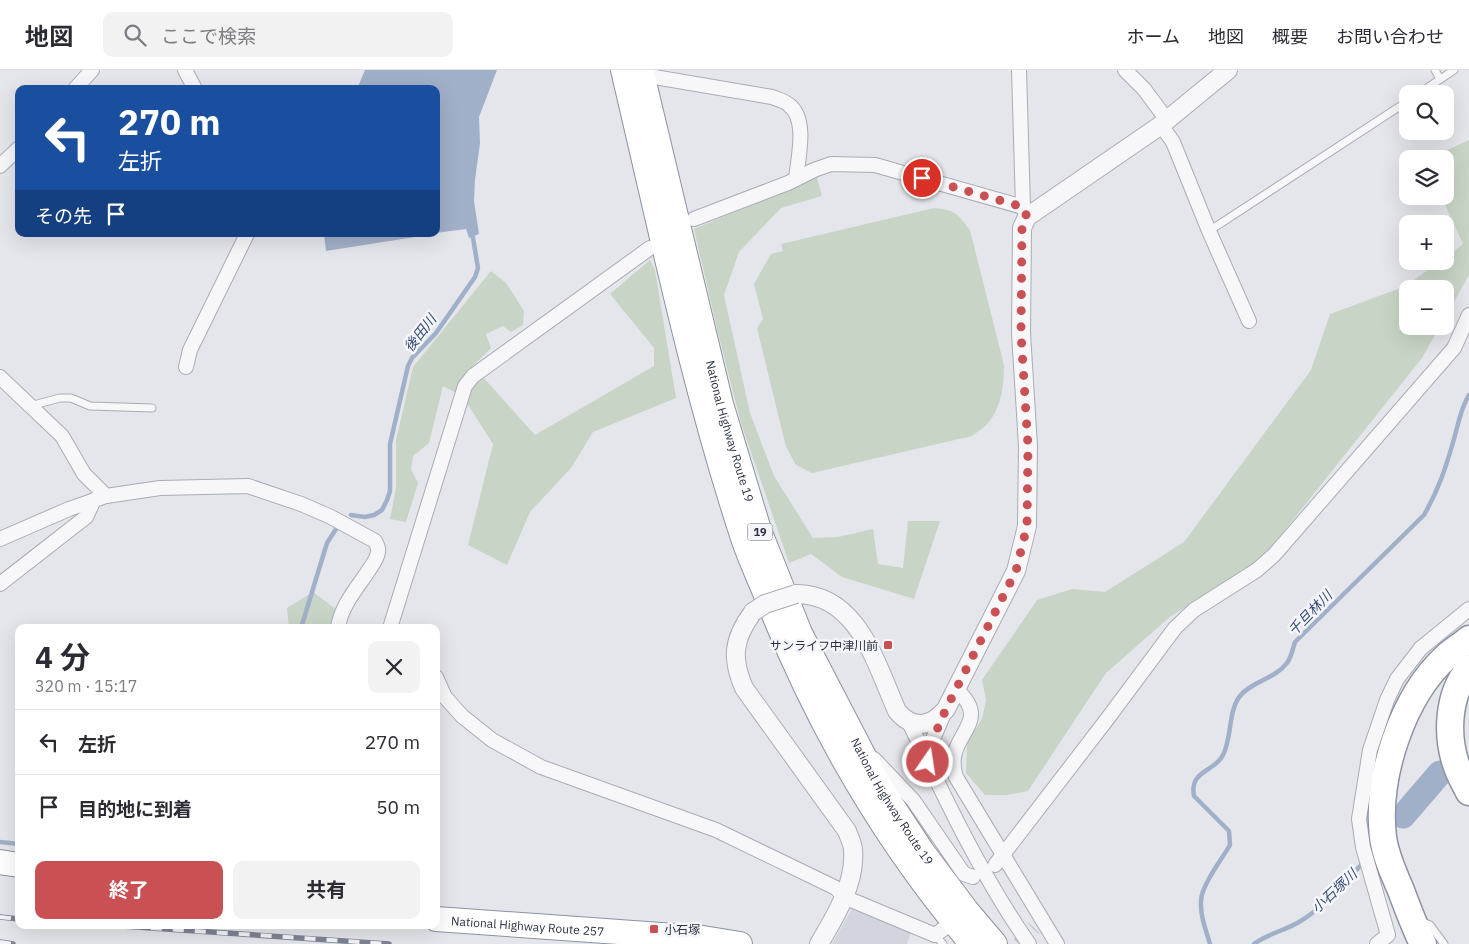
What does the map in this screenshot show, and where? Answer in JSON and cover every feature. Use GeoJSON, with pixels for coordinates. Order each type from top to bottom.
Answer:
{"type":"FeatureCollection","features":[{"type":"Feature","properties":{"kind":"highway","name":"National Highway Route 19"},"geometry":{"type":"LineString","coordinates":[[648,73],[721,404],[759,530],[800,633],[845,723],[880,787],[922,850],[967,912],[995,944]]}},
{"type":"Feature","properties":{"kind":"highway","name":"National Highway Route 19"},"geometry":{"type":"LineString","coordinates":[[648,73],[706,413],[744,539],[784,642],[829,734],[867,800],[910,864],[944,934],[972,944]]}},
{"type":"Feature","properties":{"kind":"highway"},"geometry":{"type":"LineString","coordinates":[[1423,944],[1392,868],[1383,838],[1381,805],[1385,779],[1401,722],[1419,689],[1447,656],[1469,639]]}},
{"type":"Feature","properties":{"kind":"highway"},"geometry":{"type":"LineString","coordinates":[[1468,791],[1457,767],[1450,726],[1453,702],[1463,676],[1469,670]]}},
{"type":"Feature","properties":{"kind":"highway"},"geometry":{"type":"LineString","coordinates":[[1468,791],[1461,741],[1463,714],[1469,703]]}},
{"type":"Feature","properties":{"kind":"highway"},"geometry":{"type":"LineString","coordinates":[[0,862],[15,864]]}},
{"type":"Feature","properties":{"kind":"highway","name":"National Highway Route 257"},"geometry":{"type":"LineString","coordinates":[[440,919],[703,938],[740,944]]}},
{"type":"Feature","properties":{"kind":"street"},"geometry":{"type":"LineString","coordinates":[[78,85],[92,70]]}},
{"type":"Feature","properties":{"kind":"street"},"geometry":{"type":"LineString","coordinates":[[185,70],[193,85]]}},
{"type":"Feature","properties":{"kind":"street"},"geometry":{"type":"LineString","coordinates":[[928,762],[933,739],[946,709],[1016,571],[1027,526],[1028,446],[1021,333],[1022,228],[1025,212],[1019,70]]}},
{"type":"Feature","properties":{"kind":"street"},"geometry":{"type":"LineString","coordinates":[[1125,70],[1144,89],[1164,122],[1209,231],[1250,321]]}},
{"type":"Feature","properties":{"kind":"street"},"geometry":{"type":"LineString","coordinates":[[1025,212],[1164,122],[1228,70]]}},
{"type":"Feature","properties":{"kind":"street"},"geometry":{"type":"LineString","coordinates":[[648,73],[772,97],[788,104],[796,112],[800,122],[796,179]]}},
{"type":"Feature","properties":{"kind":"street"},"geometry":{"type":"LineString","coordinates":[[0,166],[15,152]]}},
{"type":"Feature","properties":{"kind":"street"},"geometry":{"type":"LineString","coordinates":[[694,219],[831,164],[875,165],[1025,212]]}},
{"type":"Feature","properties":{"kind":"street"},"geometry":{"type":"LineString","coordinates":[[186,367],[190,350],[246,237]]}},
{"type":"Feature","properties":{"kind":"street"},"geometry":{"type":"LineString","coordinates":[[391,624],[464,386],[473,376],[650,248]]}},
{"type":"Feature","properties":{"kind":"street"},"geometry":{"type":"LineString","coordinates":[[999,860],[1174,628],[1194,610],[1257,570],[1274,555],[1454,348],[1469,315]]}},
{"type":"Feature","properties":{"kind":"street"},"geometry":{"type":"LineString","coordinates":[[0,377],[62,436],[100,498]]}},
{"type":"Feature","properties":{"kind":"street"},"geometry":{"type":"LineString","coordinates":[[0,539],[69,509],[100,498],[160,488],[248,486],[301,504],[375,541],[378,547],[378,554],[350,599],[339,624]]}},
{"type":"Feature","properties":{"kind":"street"},"geometry":{"type":"LineString","coordinates":[[0,584],[86,517],[100,498]]}},
{"type":"Feature","properties":{"kind":"street"},"geometry":{"type":"LineString","coordinates":[[819,944],[844,897],[852,868],[853,848],[847,831],[753,703],[737,673],[734,656],[737,638],[752,612],[765,604],[796,594],[818,596],[832,602],[847,614],[858,628],[868,645],[897,711],[909,722],[980,865],[1006,911],[1029,944]]}},
{"type":"Feature","properties":{"kind":"street"},"geometry":{"type":"LineString","coordinates":[[1377,944],[1389,939],[1363,848],[1359,819],[1370,750],[1387,700],[1398,679],[1421,648],[1469,609]]}},
{"type":"Feature","properties":{"kind":"street"},"geometry":{"type":"LineString","coordinates":[[440,686],[445,697],[462,716],[492,740],[540,766],[716,830],[836,888],[844,897],[944,934]]}},
{"type":"Feature","properties":{"kind":"street"},"geometry":{"type":"LineString","coordinates":[[956,689],[968,702],[972,716],[954,752],[956,777],[999,860],[1038,924],[1056,944]]}},
{"type":"Feature","properties":{"kind":"street"},"geometry":{"type":"LineString","coordinates":[[909,722],[918,724],[934,721],[946,709]]}},
{"type":"Feature","properties":{"kind":"street"},"geometry":{"type":"LineString","coordinates":[[845,723],[878,764],[914,800],[964,874],[973,878]]}},
{"type":"Feature","properties":{"kind":"lane"},"geometry":{"type":"LineString","coordinates":[[1434,70],[1440,79]]}},
{"type":"Feature","properties":{"kind":"lane"},"geometry":{"type":"LineString","coordinates":[[1431,85],[1454,70]]}},
{"type":"Feature","properties":{"kind":"lane"},"geometry":{"type":"LineString","coordinates":[[1209,231],[1399,107]]}},
{"type":"Feature","properties":{"kind":"lane"},"geometry":{"type":"LineString","coordinates":[[30,406],[60,398],[71,398],[90,406],[152,408]]}},
{"type":"Feature","properties":{"kind":"lane"},"geometry":{"type":"LineString","coordinates":[[1411,917],[1430,925],[1444,944]]}},
{"type":"Feature","properties":{"kind":"shaded area"},"geometry":{"type":"Polygon","coordinates":[[[853,907],[911,932],[907,944],[832,944],[853,907]]]}},
{"type":"Feature","properties":{"kind":"green space"},"geometry":{"type":"Polygon","coordinates":[[[1469,140],[1469,275],[1454,302],[1454,280],[1414,280],[1428,270],[1454,270],[1454,251],[1463,244],[1454,224],[1454,215],[1450,215],[1445,205],[1454,205],[1454,150],[1447,150],[1469,140]]]}},
{"type":"Feature","properties":{"kind":"green space"},"geometry":{"type":"Polygon","coordinates":[[[817,177],[822,196],[781,208],[739,252],[724,295],[750,413],[774,476],[813,538],[838,537],[873,529],[878,564],[903,568],[908,521],[940,521],[914,599],[842,577],[811,554],[789,563],[741,423],[694,229],[817,177]]]}},
{"type":"Feature","properties":{"kind":"green space"},"geometry":{"type":"Polygon","coordinates":[[[934,208],[955,213],[970,230],[1004,365],[1003,387],[993,417],[972,436],[812,473],[796,465],[786,447],[757,328],[763,319],[754,284],[771,254],[783,251],[781,244],[934,208]]]}},
{"type":"Feature","properties":{"kind":"green space"},"geometry":{"type":"Polygon","coordinates":[[[650,260],[655,270],[676,398],[593,432],[571,468],[530,512],[507,565],[468,545],[493,444],[463,397],[443,386],[429,443],[413,456],[411,469],[418,483],[406,522],[390,519],[396,488],[396,440],[413,367],[491,271],[506,283],[524,311],[523,325],[511,332],[503,326],[486,334],[491,348],[473,366],[535,435],[654,366],[654,348],[610,294],[650,260]]]}},
{"type":"Feature","properties":{"kind":"green space"},"geometry":{"type":"Polygon","coordinates":[[[1399,289],[1399,335],[1435,335],[1422,358],[1257,565],[1171,616],[1106,673],[1028,791],[1008,795],[985,795],[966,773],[967,743],[982,719],[986,700],[982,680],[1037,600],[1072,589],[1105,592],[1184,542],[1311,370],[1330,314],[1399,289]]]}},
{"type":"Feature","properties":{"kind":"green space"},"geometry":{"type":"Polygon","coordinates":[[[313,592],[337,610],[334,624],[289,624],[287,608],[313,592]]]}},
{"type":"Feature","properties":{"kind":"water"},"geometry":{"type":"Polygon","coordinates":[[[365,70],[497,70],[479,117],[480,143],[474,201],[479,234],[469,238],[466,229],[440,232],[440,85],[359,85],[365,70]]]}},
{"type":"Feature","properties":{"kind":"water"},"geometry":{"type":"Polygon","coordinates":[[[324,237],[415,237],[326,251],[324,237]]]}},
{"type":"Feature","properties":{"kind":"waterway","name":"後田川"},"geometry":{"type":"LineString","coordinates":[[351,515],[365,517],[374,515],[382,510],[387,500],[390,491],[390,444],[408,366],[412,358],[436,333],[475,277],[478,268],[472,232]]}},
{"type":"Feature","properties":{"kind":"waterway","name":"千旦林川"},"geometry":{"type":"LineString","coordinates":[[1210,944],[1201,912],[1202,895],[1208,880],[1230,845],[1229,831],[1194,796],[1193,787],[1195,781],[1219,761],[1223,755],[1228,741],[1236,702],[1240,696],[1282,668],[1290,658],[1295,642],[1424,515],[1442,478],[1462,411],[1469,395]]}},
{"type":"Feature","properties":{"kind":"waterway","name":"後田川"},"geometry":{"type":"LineString","coordinates":[[302,624],[327,543],[336,529]]}},
{"type":"Feature","properties":{"kind":"waterway","name":"小石塚川"},"geometry":{"type":"LineString","coordinates":[[1403,816],[1440,773]]}},
{"type":"Feature","properties":{"kind":"waterway","name":"後田川"},"geometry":{"type":"LineString","coordinates":[[0,842],[15,844]]}},
{"type":"Feature","properties":{"kind":"waterway","name":"小石塚川"},"geometry":{"type":"LineString","coordinates":[[1254,944],[1308,916],[1332,896],[1361,865]]}},
{"type":"Feature","properties":{"kind":"tunnel"},"geometry":{"type":"LineString","coordinates":[[1019,944],[1034,928]]}},
{"type":"Feature","properties":{"kind":"railway"},"geometry":{"type":"LineString","coordinates":[[0,917],[15,919]]}},
{"type":"Feature","properties":{"kind":"railway"},"geometry":{"type":"LineString","coordinates":[[166,929],[389,944]]}},
{"type":"Feature","properties":{"kind":"railway"},"geometry":{"type":"LineString","coordinates":[[0,942],[13,944]]}},
{"type":"Feature","properties":{"kind":"place","name":"サンライフ中津川前"},"geometry":{"type":"Point","coordinates":[888,645]}},
{"type":"Feature","properties":{"kind":"place","name":"小石塚"},"geometry":{"type":"Point","coordinates":[654,929]}},
{"type":"Feature","properties":{"kind":"route"},"geometry":{"type":"LineString","coordinates":[[922,178],[1023,207],[1027,217],[1022,228],[1021,333],[1028,446],[1027,526],[1016,571],[946,709],[933,739],[928,762]]}}]}
